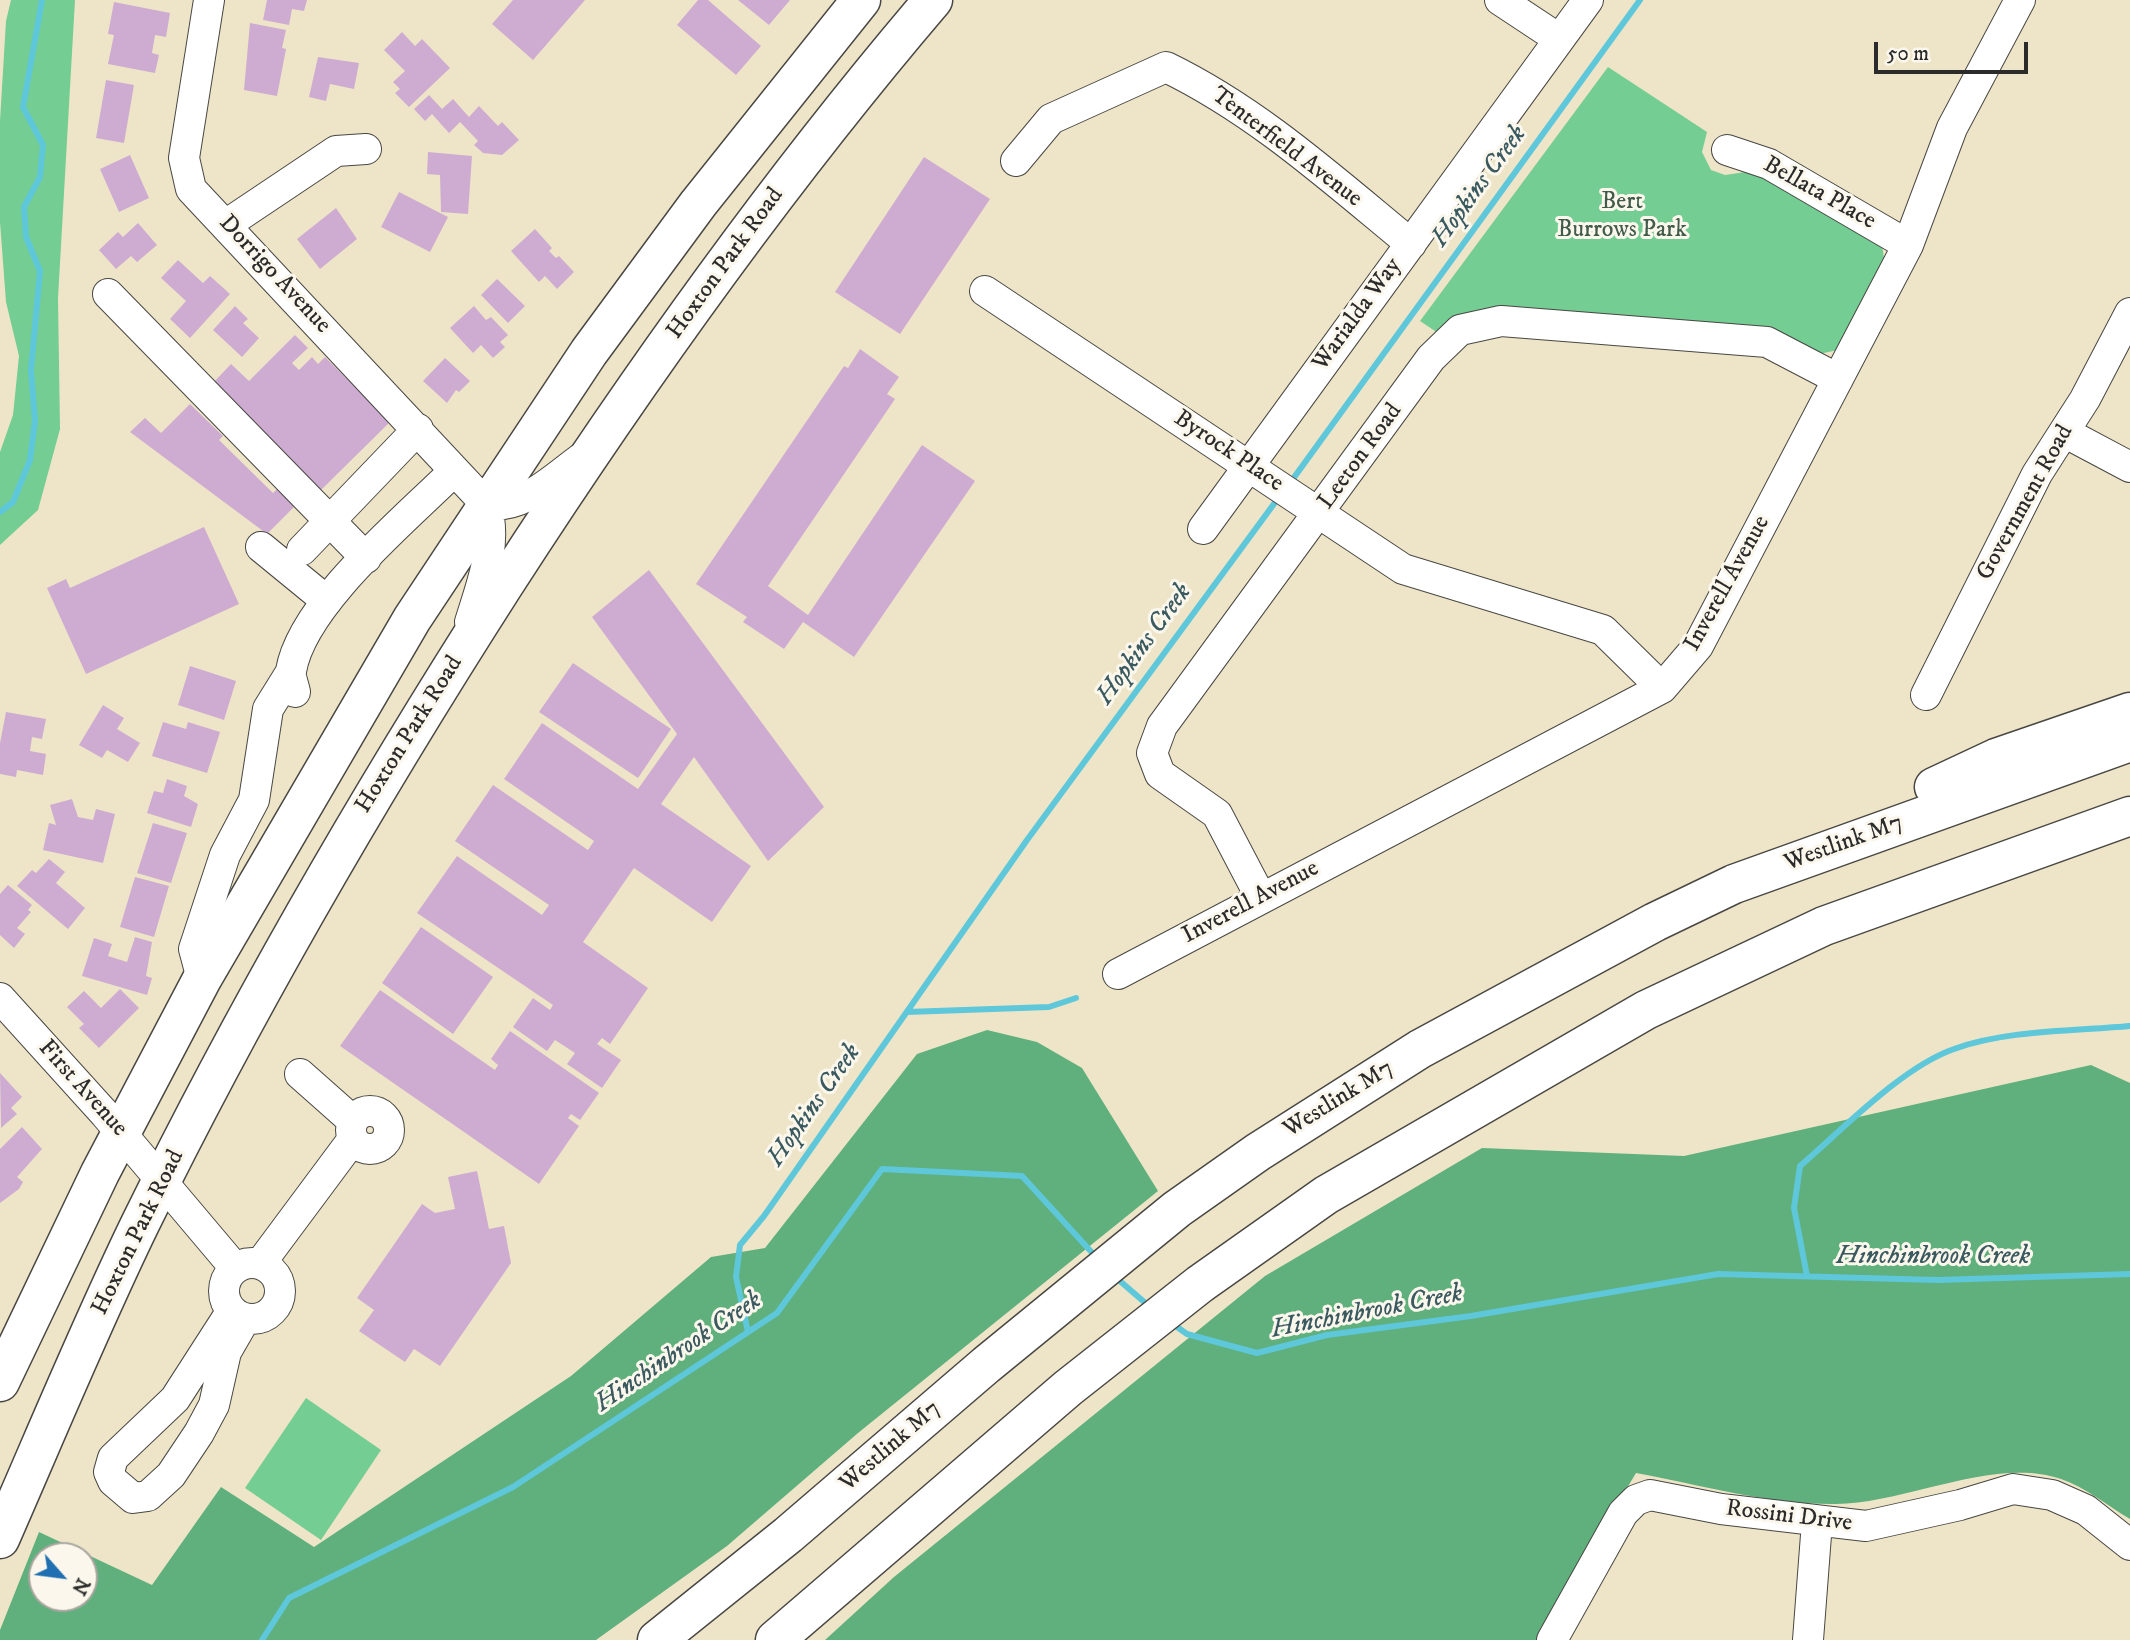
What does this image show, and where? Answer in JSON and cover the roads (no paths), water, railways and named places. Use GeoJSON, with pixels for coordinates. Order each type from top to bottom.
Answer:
{"type":"FeatureCollection","features":[{"type":"Feature","properties":{"kind":"main road"},"geometry":{"type":"LineString","coordinates":[[0,1382],[121,1132],[202,979],[391,654],[486,504],[589,352],[690,214],[861,0]]}},
{"type":"Feature","properties":{"kind":"main road","name":"Hoxton Park Road"},"geometry":{"type":"LineString","coordinates":[[0,1539],[140,1224],[335,859],[459,655],[592,450],[750,230],[933,0]]}},
{"type":"Feature","properties":{"kind":"main road"},"geometry":{"type":"LineString","coordinates":[[1734,884],[1996,758],[2130,712]]}},
{"type":"Feature","properties":{"kind":"main road","name":"Westlink M7"},"geometry":{"type":"LineString","coordinates":[[657,1640],[788,1535],[986,1365],[1177,1209],[1258,1152],[1420,1049],[1655,922],[1734,884],[2130,742]]}},
{"type":"Feature","properties":{"kind":"main road"},"geometry":{"type":"LineString","coordinates":[[775,1640],[1068,1388],[1200,1284],[1325,1195],[1646,1010],[1824,926],[2130,816]]}},
{"type":"Feature","properties":{"kind":"main road"},"geometry":{"type":"LineString","coordinates":[[1824,926],[2130,838]]}},
{"type":"Feature","properties":{"kind":"street","name":"Dorrigo Avenue"},"geometry":{"type":"LineString","coordinates":[[209,0],[184,158],[191,189],[227,224],[486,504]]}},
{"type":"Feature","properties":{"kind":"street"},"geometry":{"type":"LineString","coordinates":[[1500,0],[1559,39]]}},
{"type":"Feature","properties":{"kind":"street","name":"Warialda Way"},"geometry":{"type":"LineString","coordinates":[[1203,529],[1588,0]]}},
{"type":"Feature","properties":{"kind":"street","name":"Inverell Avenue"},"geometry":{"type":"LineString","coordinates":[[1118,974],[1662,688],[1698,646],[1908,245],[1919,223],[1952,128],[2020,0]]}},
{"type":"Feature","properties":{"kind":"street","name":"Tenterfield Avenue"},"geometry":{"type":"LineString","coordinates":[[1016,161],[1051,119],[1166,67],[1195,81],[1291,145],[1411,244]]}},
{"type":"Feature","properties":{"kind":"street"},"geometry":{"type":"LineString","coordinates":[[227,224],[336,151],[366,149]]}},
{"type":"Feature","properties":{"kind":"street","name":"Bellata Place"},"geometry":{"type":"LineString","coordinates":[[1727,150],[1769,164],[1908,245]]}},
{"type":"Feature","properties":{"kind":"street","name":"Byrock Place"},"geometry":{"type":"LineString","coordinates":[[985,291],[1403,569],[1603,631],[1662,688]]}},
{"type":"Feature","properties":{"kind":"street"},"geometry":{"type":"LineString","coordinates":[[108,294],[366,558]]}},
{"type":"Feature","properties":{"kind":"street","name":"Government Road"},"geometry":{"type":"LineString","coordinates":[[1926,695],[2037,474],[2064,432],[2130,313]]}},
{"type":"Feature","properties":{"kind":"street","name":"Leeton Road"},"geometry":{"type":"LineString","coordinates":[[1261,898],[1217,814],[1160,775],[1152,753],[1162,726],[1321,513],[1432,358],[1460,330],[1501,321],[1767,342],[1838,379]]}},
{"type":"Feature","properties":{"kind":"street"},"geometry":{"type":"LineString","coordinates":[[302,550],[418,429]]}},
{"type":"Feature","properties":{"kind":"street"},"geometry":{"type":"LineString","coordinates":[[2064,432],[2130,467]]}},
{"type":"Feature","properties":{"kind":"street"},"geometry":{"type":"LineString","coordinates":[[459,655],[492,543],[492,523],[486,504],[501,506],[518,502],[592,450]]}},
{"type":"Feature","properties":{"kind":"street"},"geometry":{"type":"LineString","coordinates":[[202,979],[194,949],[225,855],[254,800],[268,709],[293,684],[310,624],[366,558],[454,471]]}},
{"type":"Feature","properties":{"kind":"street"},"geometry":{"type":"LineString","coordinates":[[261,547],[327,601]]}},
{"type":"Feature","properties":{"kind":"street","name":"First Avenue"},"geometry":{"type":"LineString","coordinates":[[0,998],[121,1132],[162,1182],[248,1266]]}},
{"type":"Feature","properties":{"kind":"street"},"geometry":{"type":"LineString","coordinates":[[248,1266],[271,1270],[278,1280],[281,1292],[277,1305],[269,1314],[258,1320],[238,1316],[225,1303],[224,1284],[248,1266],[353,1130],[300,1074]]}},
{"type":"Feature","properties":{"kind":"street"},"geometry":{"type":"LineString","coordinates":[[238,1316],[226,1352],[214,1405],[199,1433],[171,1475],[148,1496],[133,1498],[113,1481],[109,1472],[113,1458],[175,1399],[238,1316]]}},
{"type":"Feature","properties":{"kind":"street","name":"Rossini Drive"},"geometry":{"type":"LineString","coordinates":[[1552,1640],[1623,1513],[1636,1500],[1650,1495],[1817,1522],[1867,1526],[1960,1505],[2013,1489],[2052,1495],[2086,1510],[2130,1545]]}},
{"type":"Feature","properties":{"kind":"street"},"geometry":{"type":"LineString","coordinates":[[1808,1640],[1817,1522]]}},
{"type":"Feature","properties":{"kind":"waterway"},"geometry":{"type":"LineString","coordinates":[[0,512],[13,502],[30,460],[35,421],[31,370],[40,271],[26,237],[24,207],[40,177],[43,145],[23,107],[42,0]]}},
{"type":"Feature","properties":{"kind":"waterway","name":"Hopkins Creek"},"geometry":{"type":"LineString","coordinates":[[1290,483],[1640,0]]}},
{"type":"Feature","properties":{"kind":"waterway","name":"Hopkins Creek"},"geometry":{"type":"LineString","coordinates":[[748,1332],[736,1277],[740,1245],[764,1216],[1027,840],[1279,497]]}},
{"type":"Feature","properties":{"kind":"waterway"},"geometry":{"type":"LineString","coordinates":[[907,1012],[1049,1007],[1076,998]]}},
{"type":"Feature","properties":{"kind":"waterway"},"geometry":{"type":"LineString","coordinates":[[1807,1276],[1794,1208],[1800,1166],[1893,1084],[1934,1058],[1974,1043],[2040,1032],[2130,1026]]}},
{"type":"Feature","properties":{"kind":"waterway","name":"Hinchinbrook Creek"},"geometry":{"type":"LineString","coordinates":[[262,1640],[289,1598],[513,1487],[777,1313],[882,1169],[1022,1176],[1096,1257]]}},
{"type":"Feature","properties":{"kind":"waterway","name":"Hinchinbrook Creek"},"geometry":{"type":"LineString","coordinates":[[1170,1322],[1187,1334],[1257,1353],[1327,1335],[1471,1316],[1718,1274],[1937,1280],[2130,1274]]}},
{"type":"Feature","properties":{"kind":"waterway","name":"Hinchinbrook Creek"},"geometry":{"type":"LineString","coordinates":[[1113,1275],[1150,1307]]}},
{"type":"Feature","properties":{"kind":"park label","name":"Bert Burrows Park"},"geometry":{"type":"Point","coordinates":[1622,217]}}]}
